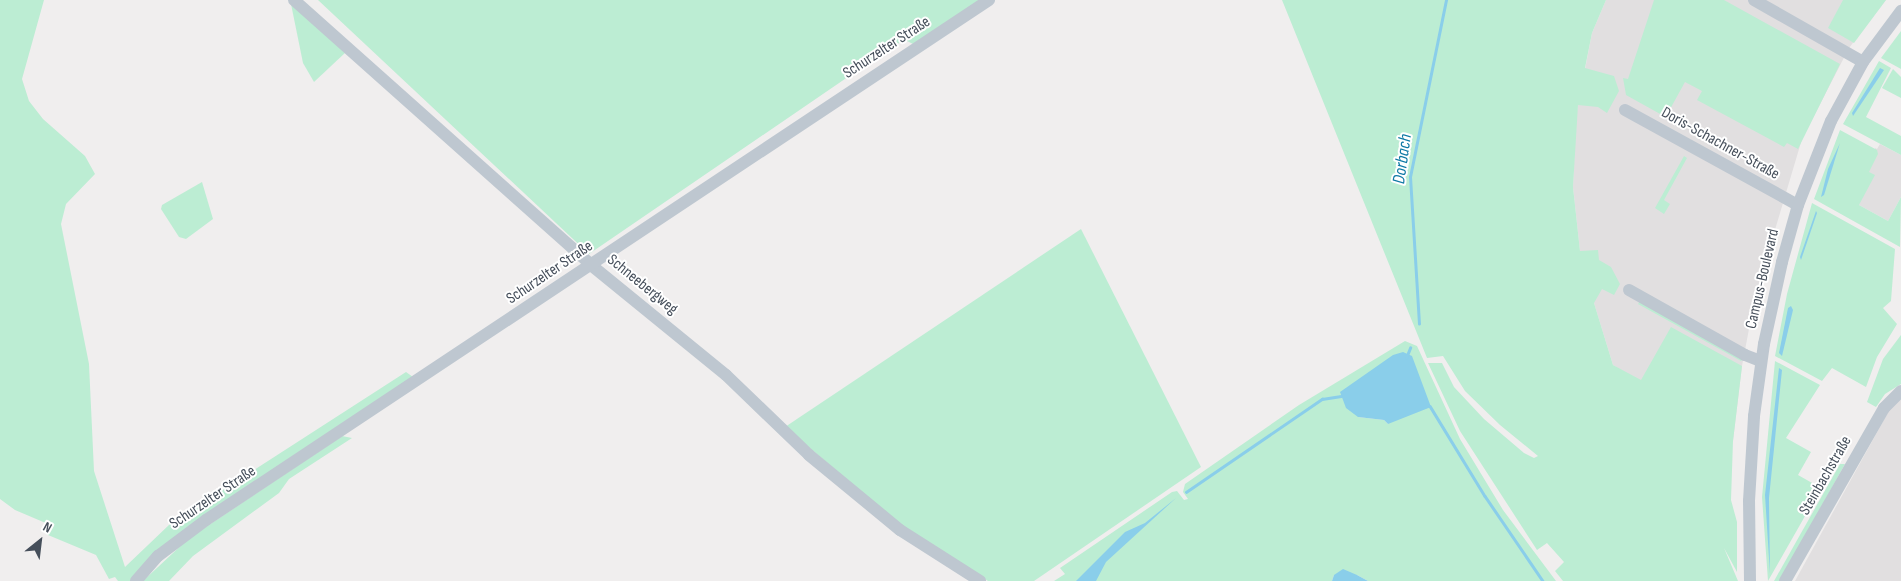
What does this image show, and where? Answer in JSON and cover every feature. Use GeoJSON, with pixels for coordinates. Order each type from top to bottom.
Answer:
{"type":"FeatureCollection","features":[{"type":"Feature","properties":{"kind":"street","name":"Schneebergweg"},"geometry":{"type":"LineString","coordinates":[[294,0],[591,265],[721,370],[809,455],[900,530],[980,581]]}},
{"type":"Feature","properties":{"kind":"street","name":"Schurzelter Straße"},"geometry":{"type":"LineString","coordinates":[[136,581],[158,556],[206,520],[990,0]]}},
{"type":"Feature","properties":{"kind":"street"},"geometry":{"type":"LineString","coordinates":[[1754,0],[1863,62]]}},
{"type":"Feature","properties":{"kind":"street","name":"Campus-Boulevard"},"geometry":{"type":"LineString","coordinates":[[1750,581],[1750,482],[1762,361],[1782,262],[1798,205],[1827,128],[1863,62],[1901,11]]}},
{"type":"Feature","properties":{"kind":"street","name":"Doris-Schachner-Straße"},"geometry":{"type":"LineString","coordinates":[[1626,110],[1798,205]]}},
{"type":"Feature","properties":{"kind":"street"},"geometry":{"type":"LineString","coordinates":[[1629,290],[1745,355],[1762,361]]}},
{"type":"Feature","properties":{"kind":"street","name":"Steinbachstraße"},"geometry":{"type":"LineString","coordinates":[[1785,581],[1884,408],[1901,391]]}},
{"type":"Feature","properties":{"kind":"shaded area"},"geometry":{"type":"Polygon","coordinates":[[[1606,0],[1886,0],[1849,48],[1802,139],[1755,297],[1742,366],[1733,441],[1613,365],[1594,303],[1580,251],[1573,187],[1576,116],[1592,33],[1606,0]]]}},
{"type":"Feature","properties":{"kind":"shaded area"},"geometry":{"type":"Polygon","coordinates":[[[1880,144],[1901,155],[1901,197],[1888,221],[1859,205],[1875,148],[1877,149],[1880,144]]]}},
{"type":"Feature","properties":{"kind":"shaded area"},"geometry":{"type":"Polygon","coordinates":[[[1901,398],[1901,581],[1795,581],[1891,407],[1901,398]]]}},
{"type":"Feature","properties":{"kind":"green space"},"geometry":{"type":"Polygon","coordinates":[[[0,0],[44,0],[22,79],[29,101],[43,119],[85,156],[95,174],[66,204],[61,224],[89,364],[94,471],[125,567],[170,524],[406,372],[413,377],[130,581],[118,581],[115,577],[109,579],[96,555],[48,535],[41,530],[48,524],[15,510],[0,499],[0,0]]]}},
{"type":"Feature","properties":{"kind":"green space"},"geometry":{"type":"Polygon","coordinates":[[[318,0],[982,0],[915,45],[907,41],[896,44],[589,254],[318,0]]]}},
{"type":"Feature","properties":{"kind":"green space"},"geometry":{"type":"Polygon","coordinates":[[[1282,0],[1606,0],[1592,33],[1585,68],[1614,76],[1619,91],[1607,113],[1598,107],[1578,105],[1573,187],[1580,251],[1598,250],[1599,260],[1611,267],[1620,284],[1614,295],[1602,289],[1594,303],[1613,365],[1641,380],[1671,327],[1742,366],[1733,441],[1731,500],[1737,522],[1737,572],[1724,548],[1738,581],[1563,581],[1555,571],[1564,562],[1547,543],[1537,550],[1460,431],[1428,363],[1442,363],[1454,387],[1484,419],[1524,453],[1534,458],[1538,456],[1500,425],[1465,391],[1443,356],[1427,358],[1282,0]]]}},
{"type":"Feature","properties":{"kind":"green space"},"geometry":{"type":"Polygon","coordinates":[[[1654,0],[1724,0],[1840,64],[1798,149],[1787,143],[1784,147],[1697,100],[1702,91],[1685,82],[1669,111],[1674,114],[1671,120],[1626,95],[1623,78],[1628,79],[1654,0]]]}},
{"type":"Feature","properties":{"kind":"green space"},"geometry":{"type":"Polygon","coordinates":[[[1843,0],[1886,0],[1854,43],[1828,28],[1843,0]]]}},
{"type":"Feature","properties":{"kind":"green space"},"geometry":{"type":"Polygon","coordinates":[[[291,4],[346,52],[314,82],[303,63],[291,4]]]}},
{"type":"Feature","properties":{"kind":"green space"},"geometry":{"type":"Polygon","coordinates":[[[1901,31],[1901,69],[1881,58],[1901,31]]]}},
{"type":"Feature","properties":{"kind":"green space"},"geometry":{"type":"Polygon","coordinates":[[[1879,61],[1891,68],[1866,117],[1901,136],[1901,155],[1843,124],[1879,61]]]}},
{"type":"Feature","properties":{"kind":"green space"},"geometry":{"type":"Polygon","coordinates":[[[1893,69],[1901,77],[1901,98],[1882,88],[1893,69]]]}},
{"type":"Feature","properties":{"kind":"green space"},"geometry":{"type":"Polygon","coordinates":[[[1840,130],[1877,150],[1878,154],[1869,172],[1875,175],[1859,205],[1888,221],[1901,197],[1900,247],[1814,199],[1840,130]]]}},
{"type":"Feature","properties":{"kind":"green space"},"geometry":{"type":"Polygon","coordinates":[[[1684,156],[1687,158],[1664,200],[1670,204],[1664,214],[1655,208],[1684,156]]]}},
{"type":"Feature","properties":{"kind":"green space"},"geometry":{"type":"Polygon","coordinates":[[[202,182],[213,219],[186,239],[179,237],[161,209],[162,205],[202,182]]]}},
{"type":"Feature","properties":{"kind":"green space"},"geometry":{"type":"Polygon","coordinates":[[[1812,203],[1895,249],[1891,301],[1883,308],[1897,324],[1877,357],[1866,387],[1832,368],[1822,381],[1775,356],[1787,294],[1812,203]]]}},
{"type":"Feature","properties":{"kind":"green space"},"geometry":{"type":"Polygon","coordinates":[[[1081,229],[1201,467],[1034,581],[988,581],[903,527],[785,427],[1081,229]]]}},
{"type":"Feature","properties":{"kind":"green space"},"geometry":{"type":"Polygon","coordinates":[[[1640,301],[1743,359],[1741,361],[1638,304],[1640,301]]]}},
{"type":"Feature","properties":{"kind":"green space"},"geometry":{"type":"Polygon","coordinates":[[[1901,335],[1901,384],[1885,394],[1876,407],[1867,402],[1883,359],[1901,335]]]}},
{"type":"Feature","properties":{"kind":"green space"},"geometry":{"type":"Polygon","coordinates":[[[1405,341],[1417,346],[1460,439],[1503,510],[1556,581],[1368,581],[1357,575],[1334,575],[1332,581],[1054,581],[1065,574],[1060,568],[1172,492],[1177,491],[1184,500],[1188,499],[1183,492],[1185,484],[1299,405],[1405,341]],[[1405,354],[1358,417],[1384,420],[1388,424],[1410,356],[1405,354]]]}},
{"type":"Feature","properties":{"kind":"green space"},"geometry":{"type":"Polygon","coordinates":[[[1775,361],[1820,385],[1786,438],[1811,452],[1798,475],[1821,488],[1768,581],[1762,497],[1775,361]]]}},
{"type":"Feature","properties":{"kind":"green space"},"geometry":{"type":"Polygon","coordinates":[[[342,436],[352,438],[289,479],[279,493],[193,556],[169,581],[143,581],[188,539],[342,436]]]}},
{"type":"Feature","properties":{"kind":"green space"},"geometry":{"type":"Polygon","coordinates":[[[1840,464],[1845,464],[1780,581],[1774,581],[1840,464]]]}},
{"type":"Feature","properties":{"kind":"water"},"geometry":{"type":"Polygon","coordinates":[[[1880,68],[1884,70],[1853,116],[1852,113],[1880,68]]]}},
{"type":"Feature","properties":{"kind":"water"},"geometry":{"type":"Polygon","coordinates":[[[1840,143],[1824,195],[1821,197],[1828,169],[1840,143]]]}},
{"type":"Feature","properties":{"kind":"water"},"geometry":{"type":"Polygon","coordinates":[[[1816,211],[1817,213],[1801,260],[1800,257],[1816,211]]]}},
{"type":"Feature","properties":{"kind":"water"},"geometry":{"type":"Polygon","coordinates":[[[1791,306],[1793,310],[1782,356],[1779,353],[1788,308],[1791,306]]]}},
{"type":"Feature","properties":{"kind":"water"},"geometry":{"type":"Polygon","coordinates":[[[1403,352],[1412,356],[1431,407],[1388,424],[1384,420],[1358,417],[1346,408],[1340,392],[1393,355],[1403,352]]]}},
{"type":"Feature","properties":{"kind":"water"},"geometry":{"type":"Polygon","coordinates":[[[1779,368],[1782,370],[1769,498],[1770,574],[1765,495],[1779,368]]]}},
{"type":"Feature","properties":{"kind":"water"},"geometry":{"type":"Polygon","coordinates":[[[1176,498],[1106,562],[1096,581],[1076,581],[1125,532],[1145,523],[1176,498]]]}},
{"type":"Feature","properties":{"kind":"water"},"geometry":{"type":"Polygon","coordinates":[[[1343,569],[1368,581],[1332,581],[1334,575],[1343,569]]]}},
{"type":"Feature","properties":{"kind":"waterway","name":"Dorbach"},"geometry":{"type":"LineString","coordinates":[[1419,324],[1410,177],[1446,0]]}},
{"type":"Feature","properties":{"kind":"waterway","name":"Dorbach"},"geometry":{"type":"LineString","coordinates":[[1406,358],[1410,348]]}},
{"type":"Feature","properties":{"kind":"waterway"},"geometry":{"type":"LineString","coordinates":[[1186,492],[1322,399],[1341,396]]}},
{"type":"Feature","properties":{"kind":"waterway","name":"Dorbach"},"geometry":{"type":"LineString","coordinates":[[1430,406],[1485,496],[1543,581]]}}]}
